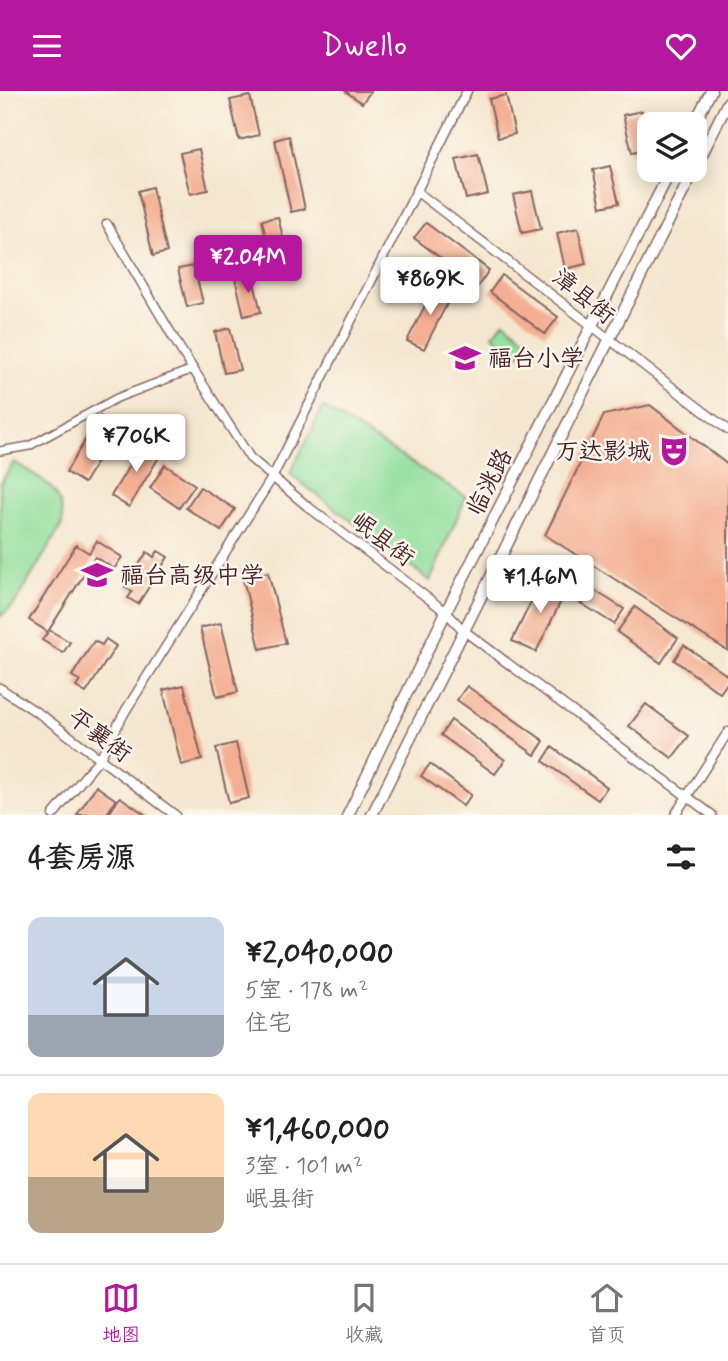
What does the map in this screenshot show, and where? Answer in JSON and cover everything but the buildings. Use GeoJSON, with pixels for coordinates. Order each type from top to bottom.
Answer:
{"type":"FeatureCollection","features":[{"type":"Feature","properties":{"kind":"main road"},"geometry":{"type":"LineString","coordinates":[[700,112],[711,91]]}},
{"type":"Feature","properties":{"kind":"main road","name":"临洮路"},"geometry":{"type":"LineString","coordinates":[[707,143],[728,102]]}},
{"type":"Feature","properties":{"kind":"main road","name":"临洮路"},"geometry":{"type":"LineString","coordinates":[[348,815],[446,612],[665,182]]}},
{"type":"Feature","properties":{"kind":"main road","name":"临洮路"},"geometry":{"type":"LineString","coordinates":[[372,815],[688,182]]}},
{"type":"Feature","properties":{"kind":"street"},"geometry":{"type":"LineString","coordinates":[[53,815],[100,758],[126,710],[272,478],[323,372],[467,91]]}},
{"type":"Feature","properties":{"kind":"street","name":"漳县街"},"geometry":{"type":"LineString","coordinates":[[416,191],[728,430]]}},
{"type":"Feature","properties":{"kind":"street","name":"岷县街"},"geometry":{"type":"LineString","coordinates":[[107,224],[192,369],[250,458],[272,478],[446,612],[463,630],[712,815]]}},
{"type":"Feature","properties":{"kind":"street"},"geometry":{"type":"LineString","coordinates":[[0,451],[29,446],[117,398],[192,369]]}},
{"type":"Feature","properties":{"kind":"street","name":"平襄街"},"geometry":{"type":"LineString","coordinates":[[0,688],[44,717],[175,815]]}},
{"type":"Feature","properties":{"kind":"street"},"geometry":{"type":"LineString","coordinates":[[675,815],[728,732]]}},
{"type":"Feature","properties":{"kind":"green space"},"geometry":{"type":"Polygon","coordinates":[[[504,321],[530,342],[519,355],[493,335],[504,321]]]}},
{"type":"Feature","properties":{"kind":"green space"},"geometry":{"type":"Polygon","coordinates":[[[323,407],[466,497],[430,581],[290,474],[323,407]]]}},
{"type":"Feature","properties":{"kind":"green space"},"geometry":{"type":"Polygon","coordinates":[[[14,462],[42,480],[56,493],[62,512],[62,525],[15,603],[0,617],[0,484],[14,462]]]}},
{"type":"Feature","properties":{"kind":"place","name":"福台小学"},"geometry":{"type":"Point","coordinates":[465,358]}},
{"type":"Feature","properties":{"kind":"place","name":"万达影城"},"geometry":{"type":"Point","coordinates":[674,451]}},
{"type":"Feature","properties":{"kind":"place","name":"福台高级中学"},"geometry":{"type":"Point","coordinates":[97,575]}}]}
